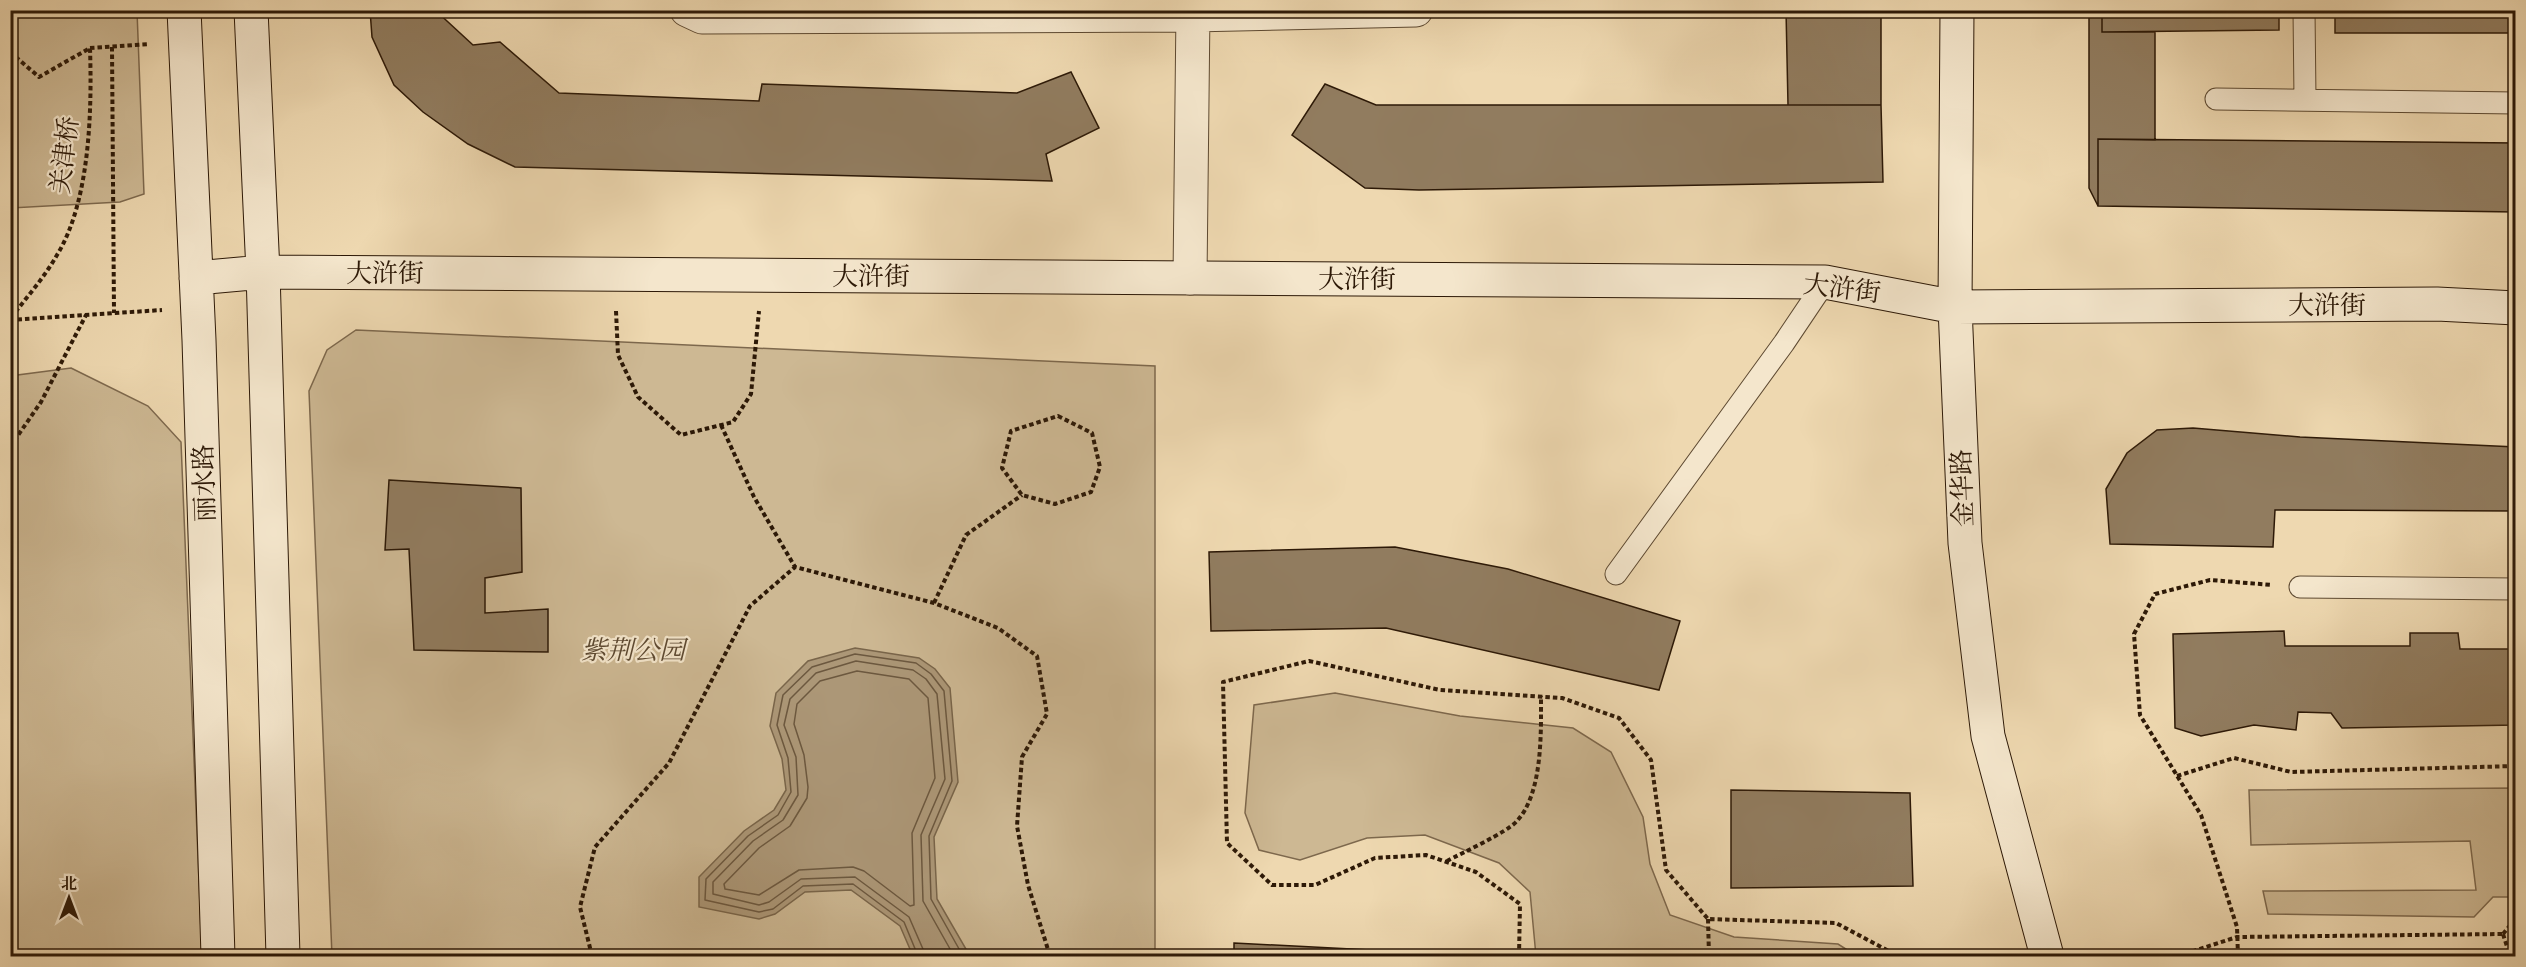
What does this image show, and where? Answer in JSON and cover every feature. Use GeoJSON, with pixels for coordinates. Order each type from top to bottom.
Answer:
{"type":"FeatureCollection","features":[{"type":"Feature","properties":{"kind":"street","name":"丽水路"},"geometry":{"type":"LineString","coordinates":[[184,10],[196,278],[218,957]]}},
{"type":"Feature","properties":{"kind":"street"},"geometry":{"type":"LineString","coordinates":[[251,10],[263,272],[283,957]]}},
{"type":"Feature","properties":{"kind":"street"},"geometry":{"type":"LineString","coordinates":[[687,10],[702,16],[1416,10]]}},
{"type":"Feature","properties":{"kind":"street","name":"金华路"},"geometry":{"type":"LineString","coordinates":[[1957,10],[1955,307],[1965,543],[1988,736],[2047,957]]}},
{"type":"Feature","properties":{"kind":"street"},"geometry":{"type":"LineString","coordinates":[[1190,278],[1193,13]]}},
{"type":"Feature","properties":{"kind":"street","name":"大浒街"},"geometry":{"type":"LineString","coordinates":[[196,278],[263,272],[1825,282],[1955,307],[2437,304],[2516,308]]}},
{"type":"Feature","properties":{"kind":"lane"},"geometry":{"type":"LineString","coordinates":[[2304,10],[2305,99]]}},
{"type":"Feature","properties":{"kind":"lane"},"geometry":{"type":"LineString","coordinates":[[2216,99],[2516,103]]}},
{"type":"Feature","properties":{"kind":"lane"},"geometry":{"type":"LineString","coordinates":[[1616,574],[1784,343],[1825,282]]}},
{"type":"Feature","properties":{"kind":"lane"},"geometry":{"type":"LineString","coordinates":[[2300,587],[2516,590]]}},
{"type":"Feature","properties":{"kind":"path"},"geometry":{"type":"LineString","coordinates":[[10,52],[39,77],[90,48],[154,44]]}},
{"type":"Feature","properties":{"kind":"path"},"geometry":{"type":"LineString","coordinates":[[112,47],[114,313]]}},
{"type":"Feature","properties":{"kind":"path","name":"关津桥"},"geometry":{"type":"LineString","coordinates":[[10,319],[58,254],[82,196],[91,84],[90,48]]}},
{"type":"Feature","properties":{"kind":"path"},"geometry":{"type":"LineString","coordinates":[[614,274],[618,355],[638,396],[681,435],[733,422],[751,394],[762,275]]}},
{"type":"Feature","properties":{"kind":"path"},"geometry":{"type":"LineString","coordinates":[[10,319],[164,310]]}},
{"type":"Feature","properties":{"kind":"path"},"geometry":{"type":"LineString","coordinates":[[10,447],[41,402],[87,315]]}},
{"type":"Feature","properties":{"kind":"path"},"geometry":{"type":"LineString","coordinates":[[1058,416],[1092,433],[1100,467],[1091,492],[1055,504],[1022,495],[1002,468],[1011,431],[1058,416]]}},
{"type":"Feature","properties":{"kind":"path"},"geometry":{"type":"LineString","coordinates":[[722,425],[754,497],[795,567],[934,603],[998,628],[1037,656],[1047,714],[1022,757],[1017,826],[1028,885],[1050,957]]}},
{"type":"Feature","properties":{"kind":"path"},"geometry":{"type":"LineString","coordinates":[[934,603],[966,536],[1022,495]]}},
{"type":"Feature","properties":{"kind":"path"},"geometry":{"type":"LineString","coordinates":[[592,957],[580,907],[595,847],[669,763],[718,672],[750,606],[795,567]]}},
{"type":"Feature","properties":{"kind":"path"},"geometry":{"type":"LineString","coordinates":[[2238,957],[2237,927],[2201,815],[2140,714],[2134,634],[2155,594],[2210,580],[2300,587]]}},
{"type":"Feature","properties":{"kind":"path"},"geometry":{"type":"LineString","coordinates":[[1519,957],[1520,904],[1476,872],[1426,855],[1375,858],[1315,885],[1272,885],[1227,843],[1223,682],[1309,661],[1440,690],[1562,698],[1619,718],[1651,760],[1666,870],[1708,919],[1709,957]]}},
{"type":"Feature","properties":{"kind":"path"},"geometry":{"type":"LineString","coordinates":[[1447,862],[1516,822],[1535,786],[1540,746],[1541,696]]}},
{"type":"Feature","properties":{"kind":"path"},"geometry":{"type":"LineString","coordinates":[[2177,776],[2234,758],[2290,772],[2516,766]]}},
{"type":"Feature","properties":{"kind":"path"},"geometry":{"type":"LineString","coordinates":[[2503,934],[2516,918]]}},
{"type":"Feature","properties":{"kind":"path"},"geometry":{"type":"LineString","coordinates":[[1708,919],[1836,923],[1898,957]]}},
{"type":"Feature","properties":{"kind":"path"},"geometry":{"type":"LineString","coordinates":[[2178,957],[2237,937],[2503,934]]}},
{"type":"Feature","properties":{"kind":"path"},"geometry":{"type":"LineString","coordinates":[[2503,934],[2510,957]]}},
{"type":"Feature","properties":{"kind":"green space"},"geometry":{"type":"Polygon","coordinates":[[[11,10],[137,11],[144,194],[120,202],[11,208],[11,10]]]}},
{"type":"Feature","properties":{"kind":"green space","name":"紫荆公园"},"geometry":{"type":"Polygon","coordinates":[[[356,330],[1155,366],[1155,956],[332,956],[309,391],[327,350],[356,330]]]}},
{"type":"Feature","properties":{"kind":"green space"},"geometry":{"type":"Polygon","coordinates":[[[71,368],[148,406],[181,442],[202,956],[11,956],[10,376],[71,368]]]}},
{"type":"Feature","properties":{"kind":"green space"},"geometry":{"type":"Polygon","coordinates":[[[1335,693],[1460,716],[1573,728],[1611,752],[1643,817],[1650,864],[1670,915],[1734,937],[1838,944],[1857,956],[1536,956],[1530,892],[1499,863],[1425,835],[1367,838],[1300,860],[1259,850],[1245,813],[1254,705],[1335,693]]]}},
{"type":"Feature","properties":{"kind":"green space"},"geometry":{"type":"Polygon","coordinates":[[[2515,788],[2515,897],[2493,897],[2474,917],[2268,914],[2263,891],[2476,890],[2470,841],[2251,845],[2249,790],[2515,788]]]}},
{"type":"Feature","properties":{"kind":"water"},"geometry":{"type":"Polygon","coordinates":[[[855,648],[919,658],[935,669],[950,688],[958,782],[934,837],[937,899],[970,956],[913,956],[900,926],[851,890],[805,892],[775,914],[759,919],[699,907],[699,877],[744,831],[774,810],[786,790],[782,759],[770,726],[776,693],[808,661],[855,648]]]}},
{"type":"Feature","properties":{"kind":"building"},"geometry":{"type":"Polygon","coordinates":[[[370,10],[435,10],[473,45],[500,42],[559,93],[759,101],[762,84],[1017,93],[1071,72],[1099,128],[1046,154],[1052,181],[515,167],[468,144],[423,112],[394,85],[372,37],[370,10]]]}},
{"type":"Feature","properties":{"kind":"building"},"geometry":{"type":"Polygon","coordinates":[[[1786,10],[1881,10],[1881,105],[1788,105],[1786,10]]]}},
{"type":"Feature","properties":{"kind":"building"},"geometry":{"type":"Polygon","coordinates":[[[2089,10],[2102,10],[2102,32],[2155,32],[2155,140],[2098,139],[2098,206],[2089,188],[2089,10]]]}},
{"type":"Feature","properties":{"kind":"building"},"geometry":{"type":"Polygon","coordinates":[[[2102,10],[2279,10],[2279,30],[2102,32],[2102,10]]]}},
{"type":"Feature","properties":{"kind":"building"},"geometry":{"type":"Polygon","coordinates":[[[2335,10],[2516,10],[2516,33],[2335,33],[2335,10]]]}},
{"type":"Feature","properties":{"kind":"building"},"geometry":{"type":"Polygon","coordinates":[[[1325,84],[1376,105],[1881,105],[1883,182],[1419,190],[1365,188],[1292,135],[1325,84]]]}},
{"type":"Feature","properties":{"kind":"building"},"geometry":{"type":"Polygon","coordinates":[[[2098,139],[2516,143],[2516,212],[2098,206],[2098,139]]]}},
{"type":"Feature","properties":{"kind":"building"},"geometry":{"type":"Polygon","coordinates":[[[2193,428],[2300,437],[2516,447],[2516,511],[2275,510],[2273,547],[2110,544],[2106,489],[2127,453],[2157,430],[2193,428]]]}},
{"type":"Feature","properties":{"kind":"building"},"geometry":{"type":"Polygon","coordinates":[[[389,480],[521,488],[522,572],[485,578],[485,613],[548,609],[548,652],[414,650],[409,549],[385,550],[389,480]]]}},
{"type":"Feature","properties":{"kind":"building"},"geometry":{"type":"Polygon","coordinates":[[[1395,547],[1508,569],[1680,621],[1659,690],[1386,628],[1211,631],[1209,552],[1395,547]]]}},
{"type":"Feature","properties":{"kind":"building"},"geometry":{"type":"Polygon","coordinates":[[[2284,631],[2285,646],[2410,646],[2410,633],[2458,633],[2460,649],[2516,649],[2516,725],[2342,728],[2331,713],[2298,712],[2296,730],[2254,725],[2201,736],[2175,728],[2173,634],[2284,631]]]}},
{"type":"Feature","properties":{"kind":"building"},"geometry":{"type":"Polygon","coordinates":[[[1731,790],[1910,793],[1913,886],[1731,888],[1731,790]]]}},
{"type":"Feature","properties":{"kind":"building"},"geometry":{"type":"Polygon","coordinates":[[[1234,943],[1486,956],[1234,956],[1234,943]]]}}]}
